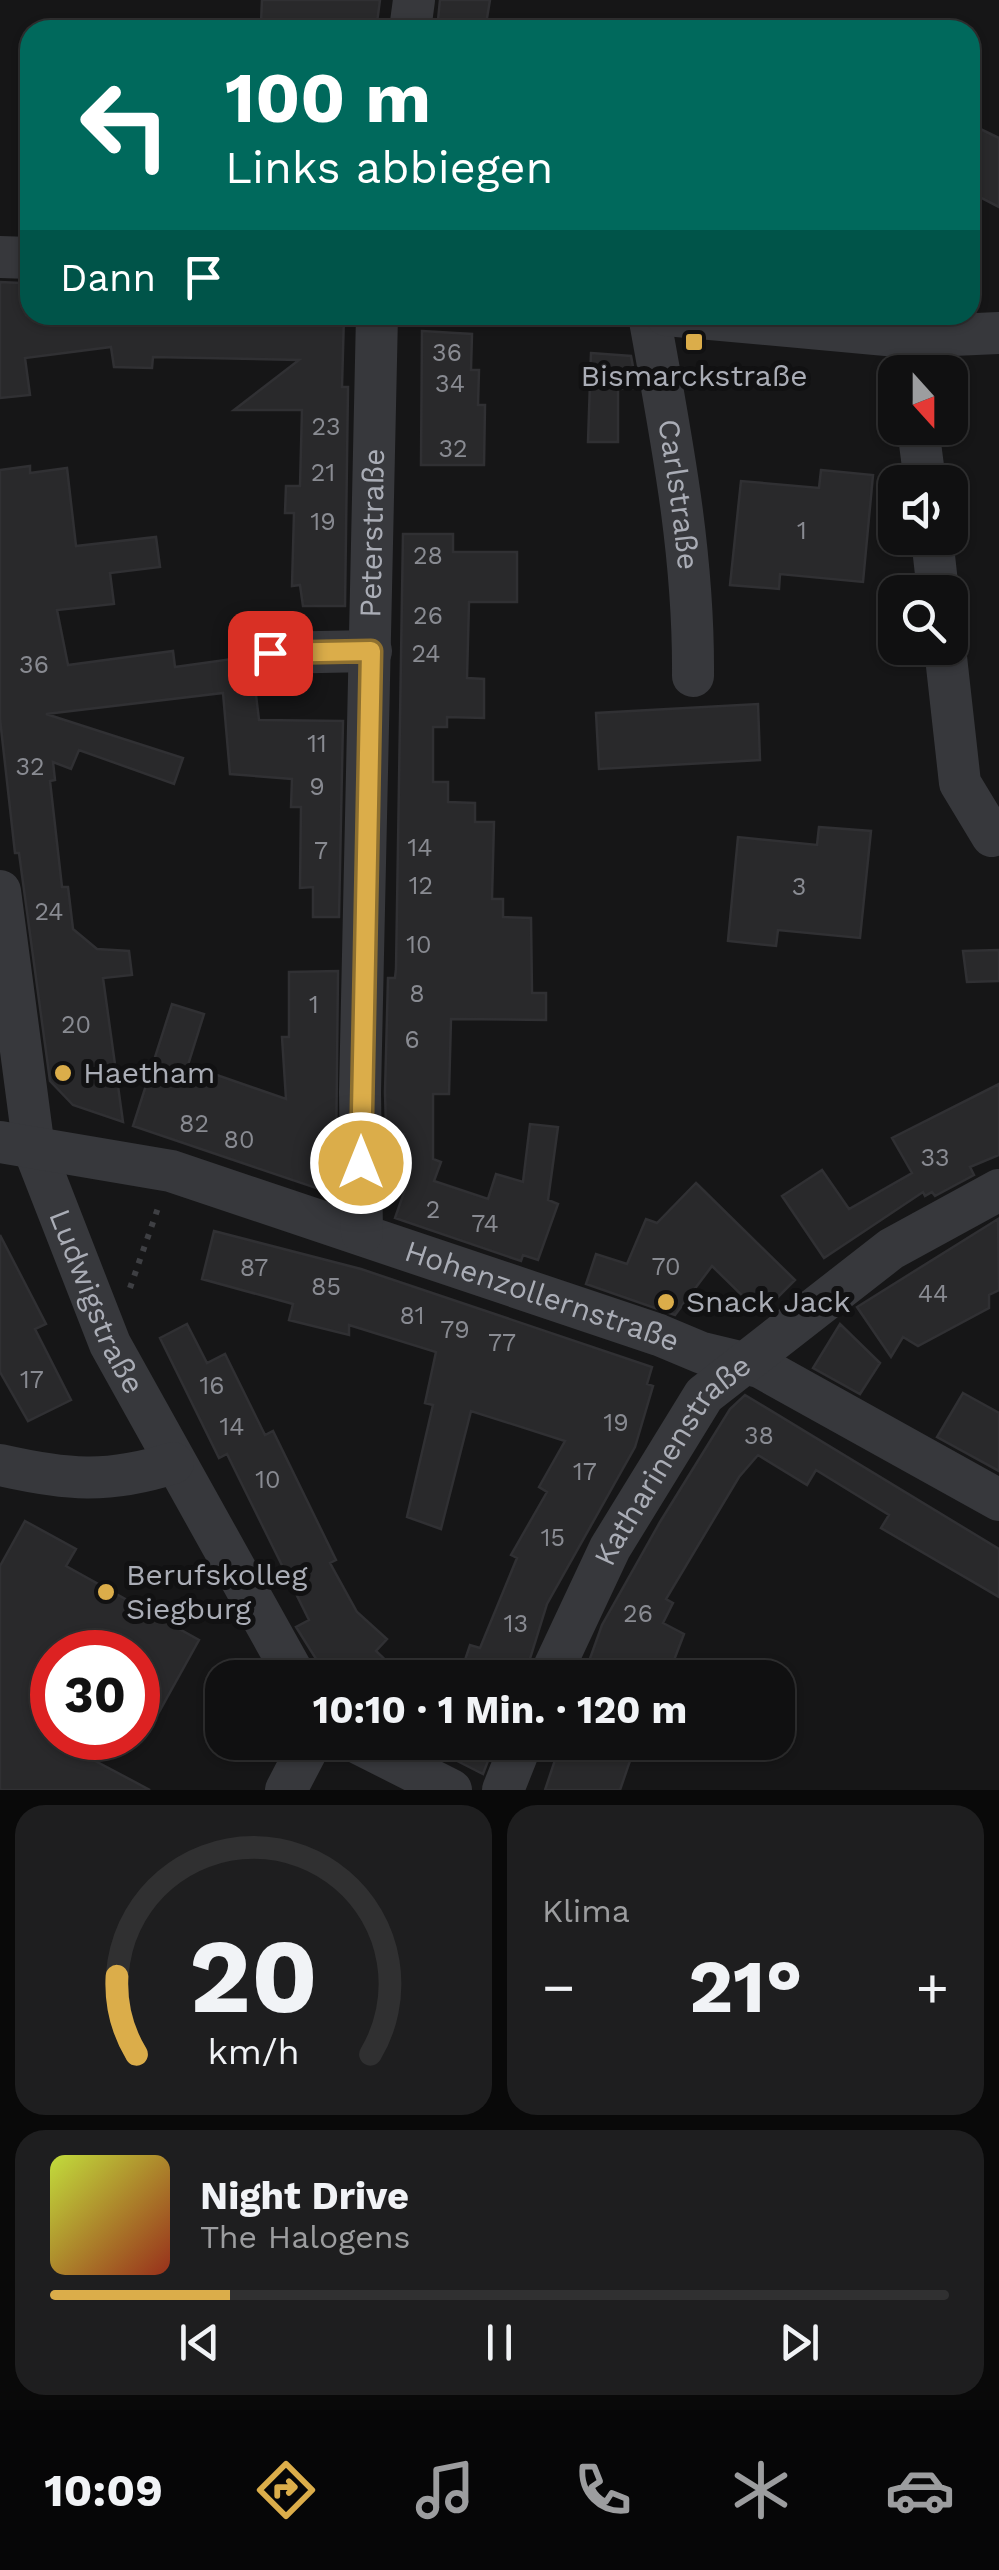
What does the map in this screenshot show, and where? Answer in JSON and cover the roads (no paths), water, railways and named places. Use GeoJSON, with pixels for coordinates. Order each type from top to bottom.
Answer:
{"type":"FeatureCollection","features":[{"type":"Feature","properties":{"kind":"street","name":"Peterstraße"},"geometry":{"type":"LineString","coordinates":[[362,1233],[377,325]]}},
{"type":"Feature","properties":{"kind":"street","name":"Carlstraße"},"geometry":{"type":"LineString","coordinates":[[651,325],[688,540],[693,588],[693,676]]}},
{"type":"Feature","properties":{"kind":"street"},"geometry":{"type":"LineString","coordinates":[[728,325],[910,355],[999,333]]}},
{"type":"Feature","properties":{"kind":"street"},"geometry":{"type":"LineString","coordinates":[[270,653],[371,651]]}},
{"type":"Feature","properties":{"kind":"street"},"geometry":{"type":"LineString","coordinates":[[947,665],[960,783],[992,836]]}},
{"type":"Feature","properties":{"kind":"street","name":"Ludwigstraße"},"geometry":{"type":"LineString","coordinates":[[0,892],[17,1145],[110,1344],[286,1660]]}},
{"type":"Feature","properties":{"kind":"street","name":"Hohenzollernstraße"},"geometry":{"type":"LineString","coordinates":[[17,1145],[96,1155],[171,1171],[362,1233],[702,1353],[760,1368],[999,1500]]}},
{"type":"Feature","properties":{"kind":"street","name":"Katharinenstraße"},"geometry":{"type":"LineString","coordinates":[[557,1660],[610,1548],[704,1395],[740,1362],[891,1249],[999,1190]]}},
{"type":"Feature","properties":{"kind":"street"},"geometry":{"type":"LineString","coordinates":[[0,1465],[64,1480],[128,1478],[173,1463]]}},
{"type":"Feature","properties":{"kind":"street"},"geometry":{"type":"LineString","coordinates":[[286,1790],[302,1760]]}},
{"type":"Feature","properties":{"kind":"street"},"geometry":{"type":"LineString","coordinates":[[391,1760],[450,1790]]}},
{"type":"Feature","properties":{"kind":"street"},"geometry":{"type":"LineString","coordinates":[[503,1790],[515,1760]]}},
{"type":"Feature","properties":{"kind":"place","name":"Bismarckstraße"},"geometry":{"type":"Point","coordinates":[694,342]}},
{"type":"Feature","properties":{"kind":"place","name":"Haetham"},"geometry":{"type":"Point","coordinates":[63,1073]}},
{"type":"Feature","properties":{"kind":"place","name":"Snack Jack"},"geometry":{"type":"Point","coordinates":[666,1302]}},
{"type":"Feature","properties":{"kind":"place","name":"Berufskolleg Siegburg"},"geometry":{"type":"Point","coordinates":[106,1592]}}]}
